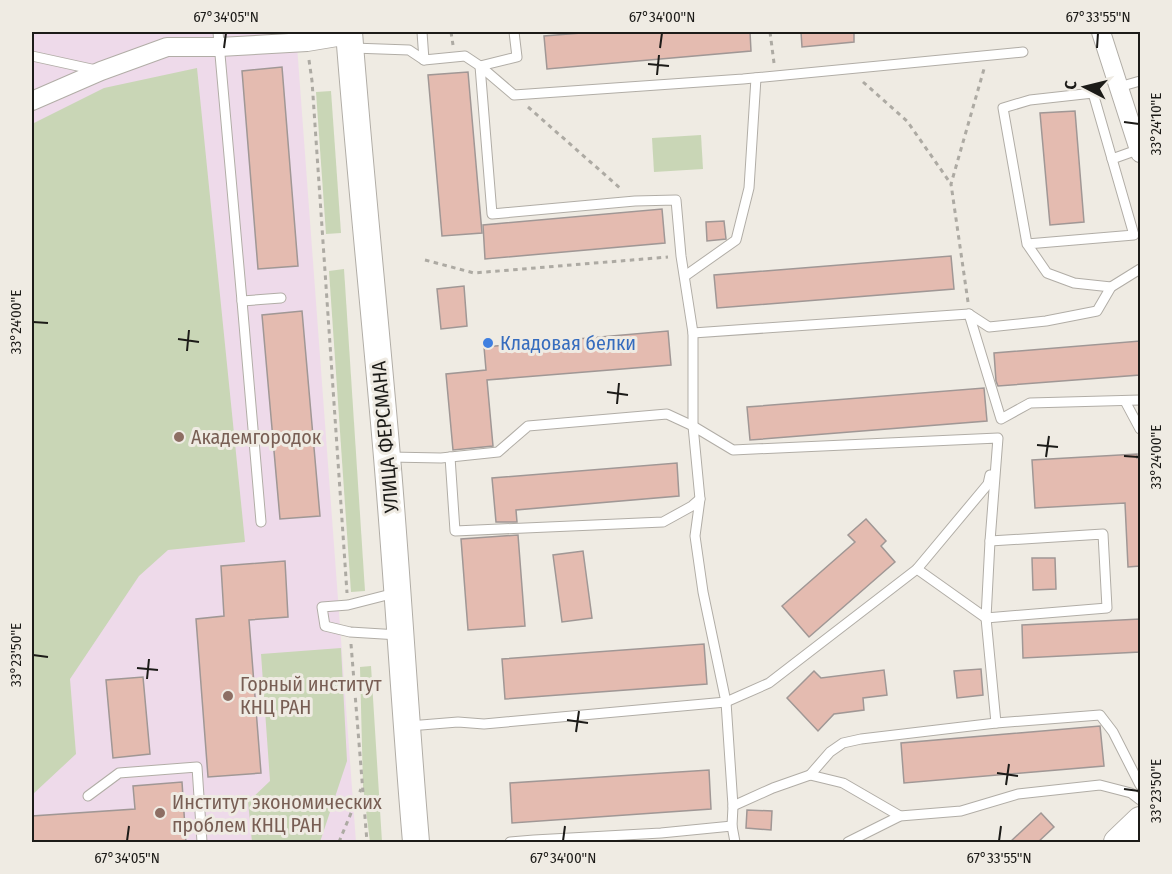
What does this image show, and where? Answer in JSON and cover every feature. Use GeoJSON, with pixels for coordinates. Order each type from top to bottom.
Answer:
{"type":"FeatureCollection","features":[{"type":"Feature","properties":{"kind":"street"},"geometry":{"type":"LineString","coordinates":[[1101,32],[1140,150]]}},
{"type":"Feature","properties":{"kind":"street"},"geometry":{"type":"LineString","coordinates":[[32,101],[101,71],[167,47],[219,39],[307,42],[350,38]]}},
{"type":"Feature","properties":{"kind":"street","name":"УЛИЦА ФЕРСМАНА"},"geometry":{"type":"LineString","coordinates":[[350,38],[387,457],[416,843]]}},
{"type":"Feature","properties":{"kind":"street"},"geometry":{"type":"LineString","coordinates":[[1117,843],[1140,820]]}},
{"type":"Feature","properties":{"kind":"lane"},"geometry":{"type":"LineString","coordinates":[[422,32],[424,60]]}},
{"type":"Feature","properties":{"kind":"lane"},"geometry":{"type":"LineString","coordinates":[[480,66],[517,57],[514,32]]}},
{"type":"Feature","properties":{"kind":"lane"},"geometry":{"type":"LineString","coordinates":[[350,38],[409,50],[424,60],[465,56],[514,95],[756,78],[1023,52]]}},
{"type":"Feature","properties":{"kind":"lane"},"geometry":{"type":"LineString","coordinates":[[219,39],[261,522]]}},
{"type":"Feature","properties":{"kind":"lane"},"geometry":{"type":"LineString","coordinates":[[32,56],[101,71]]}},
{"type":"Feature","properties":{"kind":"lane"},"geometry":{"type":"LineString","coordinates":[[480,66],[492,214],[635,201],[675,200],[693,333],[693,425],[700,499],[695,536],[703,592],[726,702],[733,806],[732,826],[735,843]]}},
{"type":"Feature","properties":{"kind":"lane"},"geometry":{"type":"LineString","coordinates":[[685,276],[736,240],[749,188],[756,78]]}},
{"type":"Feature","properties":{"kind":"lane"},"geometry":{"type":"LineString","coordinates":[[1119,87],[1140,81]]}},
{"type":"Feature","properties":{"kind":"lane"},"geometry":{"type":"LineString","coordinates":[[1027,244],[1134,235],[1093,93],[1029,100],[1003,108],[1027,244],[1047,273],[1074,283],[1111,287]]}},
{"type":"Feature","properties":{"kind":"lane"},"geometry":{"type":"LineString","coordinates":[[1112,159],[1140,150]]}},
{"type":"Feature","properties":{"kind":"lane"},"geometry":{"type":"LineString","coordinates":[[693,333],[969,314],[989,327],[1046,321],[1097,310],[1111,287],[1140,269]]}},
{"type":"Feature","properties":{"kind":"lane"},"geometry":{"type":"LineString","coordinates":[[242,301],[281,298]]}},
{"type":"Feature","properties":{"kind":"lane"},"geometry":{"type":"LineString","coordinates":[[406,727],[458,722],[484,724],[726,702],[769,683],[917,569],[988,484],[1001,419],[969,314]]}},
{"type":"Feature","properties":{"kind":"lane"},"geometry":{"type":"LineString","coordinates":[[1001,419],[1030,403],[1140,400]]}},
{"type":"Feature","properties":{"kind":"lane"},"geometry":{"type":"LineString","coordinates":[[1125,401],[1140,429]]}},
{"type":"Feature","properties":{"kind":"lane"},"geometry":{"type":"LineString","coordinates":[[387,457],[441,458],[498,452],[528,426],[667,414],[693,425],[733,450],[998,438]]}},
{"type":"Feature","properties":{"kind":"lane"},"geometry":{"type":"LineString","coordinates":[[996,723],[986,618],[998,438]]}},
{"type":"Feature","properties":{"kind":"lane"},"geometry":{"type":"LineString","coordinates":[[450,457],[455,531],[663,522],[700,499]]}},
{"type":"Feature","properties":{"kind":"lane"},"geometry":{"type":"LineString","coordinates":[[917,569],[986,618],[1107,608],[1103,534],[990,540]]}},
{"type":"Feature","properties":{"kind":"lane"},"geometry":{"type":"LineString","coordinates":[[398,593],[348,605],[322,607],[325,626],[350,632],[401,635]]}},
{"type":"Feature","properties":{"kind":"lane"},"geometry":{"type":"LineString","coordinates":[[733,806],[810,775],[830,752],[843,743],[996,723],[1100,716],[1113,732],[1140,785]]}},
{"type":"Feature","properties":{"kind":"lane"},"geometry":{"type":"LineString","coordinates":[[88,796],[120,773],[197,768],[202,843]]}},
{"type":"Feature","properties":{"kind":"lane"},"geometry":{"type":"LineString","coordinates":[[810,775],[843,783],[900,816]]}},
{"type":"Feature","properties":{"kind":"lane"},"geometry":{"type":"LineString","coordinates":[[848,843],[900,816],[961,811],[1018,794],[1100,785],[1131,793],[1140,800]]}},
{"type":"Feature","properties":{"kind":"lane"},"geometry":{"type":"LineString","coordinates":[[510,843],[732,826]]}},
{"type":"Feature","properties":{"kind":"path"},"geometry":{"type":"LineString","coordinates":[[770,32],[775,76]]}},
{"type":"Feature","properties":{"kind":"path"},"geometry":{"type":"LineString","coordinates":[[307,42],[313,93],[348,605]]}},
{"type":"Feature","properties":{"kind":"path"},"geometry":{"type":"LineString","coordinates":[[969,314],[951,184],[988,56]]}},
{"type":"Feature","properties":{"kind":"path"},"geometry":{"type":"LineString","coordinates":[[848,69],[907,121],[951,184]]}},
{"type":"Feature","properties":{"kind":"path"},"geometry":{"type":"LineString","coordinates":[[514,95],[635,201]]}},
{"type":"Feature","properties":{"kind":"path"},"geometry":{"type":"LineString","coordinates":[[425,260],[474,273],[681,256]]}},
{"type":"Feature","properties":{"kind":"path"},"geometry":{"type":"LineString","coordinates":[[350,632],[367,843]]}},
{"type":"Feature","properties":{"kind":"path"},"geometry":{"type":"LineString","coordinates":[[339,843],[363,786]]}},
{"type":"Feature","properties":{"kind":"shaded area","name":"Академгородок"},"geometry":{"type":"Polygon","coordinates":[[[32,32],[296,32],[356,842],[32,842],[32,32]]]}},
{"type":"Feature","properties":{"kind":"green space"},"geometry":{"type":"Polygon","coordinates":[[[197,68],[245,542],[168,550],[139,576],[70,679],[76,754],[32,795],[32,124],[104,88],[197,68]]]}},
{"type":"Feature","properties":{"kind":"green space"},"geometry":{"type":"Polygon","coordinates":[[[331,91],[341,233],[326,234],[316,92],[331,91]]]}},
{"type":"Feature","properties":{"kind":"green space"},"geometry":{"type":"Polygon","coordinates":[[[701,135],[703,169],[654,172],[652,138],[701,135]]]}},
{"type":"Feature","properties":{"kind":"green space"},"geometry":{"type":"Polygon","coordinates":[[[344,269],[365,591],[351,592],[329,271],[344,269]]]}},
{"type":"Feature","properties":{"kind":"green space"},"geometry":{"type":"Polygon","coordinates":[[[341,648],[347,761],[320,842],[252,842],[248,802],[270,781],[261,654],[341,648]]]}},
{"type":"Feature","properties":{"kind":"green space"},"geometry":{"type":"Polygon","coordinates":[[[371,666],[382,842],[370,842],[363,786],[360,667],[371,666]]]}},
{"type":"Feature","properties":{"kind":"building"},"geometry":{"type":"Polygon","coordinates":[[[594,32],[750,32],[751,51],[547,69],[544,36],[594,32]]]}},
{"type":"Feature","properties":{"kind":"building"},"geometry":{"type":"Polygon","coordinates":[[[801,32],[854,32],[854,42],[802,47],[801,32]]]}},
{"type":"Feature","properties":{"kind":"building"},"geometry":{"type":"Polygon","coordinates":[[[282,67],[298,266],[258,269],[242,71],[282,67]]]}},
{"type":"Feature","properties":{"kind":"building"},"geometry":{"type":"Polygon","coordinates":[[[468,72],[482,233],[442,236],[428,75],[468,72]]]}},
{"type":"Feature","properties":{"kind":"building"},"geometry":{"type":"Polygon","coordinates":[[[1075,111],[1084,222],[1050,225],[1040,113],[1075,111]]]}},
{"type":"Feature","properties":{"kind":"building"},"geometry":{"type":"Polygon","coordinates":[[[662,209],[665,243],[485,259],[483,225],[662,209]]]}},
{"type":"Feature","properties":{"kind":"building"},"geometry":{"type":"Polygon","coordinates":[[[724,221],[726,239],[707,241],[706,222],[724,221]]]}},
{"type":"Feature","properties":{"kind":"building"},"geometry":{"type":"Polygon","coordinates":[[[951,256],[954,289],[717,308],[714,275],[951,256]]]}},
{"type":"Feature","properties":{"kind":"building"},"geometry":{"type":"Polygon","coordinates":[[[464,286],[467,326],[441,329],[437,289],[464,286]]]}},
{"type":"Feature","properties":{"kind":"building"},"geometry":{"type":"Polygon","coordinates":[[[302,311],[320,516],[280,519],[262,315],[302,311]]]}},
{"type":"Feature","properties":{"kind":"building"},"geometry":{"type":"Polygon","coordinates":[[[668,331],[671,365],[487,380],[493,446],[453,450],[446,374],[486,370],[484,347],[668,331]]]}},
{"type":"Feature","properties":{"kind":"building"},"geometry":{"type":"Polygon","coordinates":[[[1140,341],[1140,375],[998,386],[996,381],[994,353],[1140,341]]]}},
{"type":"Feature","properties":{"kind":"building"},"geometry":{"type":"Polygon","coordinates":[[[984,388],[987,421],[750,440],[747,407],[984,388]]]}},
{"type":"Feature","properties":{"kind":"building"},"geometry":{"type":"Polygon","coordinates":[[[1137,454],[1137,458],[1140,457],[1140,566],[1128,567],[1125,503],[1035,508],[1032,460],[1137,454]]]}},
{"type":"Feature","properties":{"kind":"building"},"geometry":{"type":"Polygon","coordinates":[[[677,463],[679,496],[516,510],[517,522],[496,522],[492,478],[677,463]]]}},
{"type":"Feature","properties":{"kind":"building"},"geometry":{"type":"Polygon","coordinates":[[[866,519],[886,541],[881,546],[895,562],[809,637],[782,606],[855,542],[848,535],[866,519]]]}},
{"type":"Feature","properties":{"kind":"building"},"geometry":{"type":"Polygon","coordinates":[[[518,535],[525,626],[468,630],[461,539],[518,535]]]}},
{"type":"Feature","properties":{"kind":"building"},"geometry":{"type":"Polygon","coordinates":[[[583,551],[592,618],[562,622],[553,555],[583,551]]]}},
{"type":"Feature","properties":{"kind":"building"},"geometry":{"type":"Polygon","coordinates":[[[1032,558],[1055,558],[1056,589],[1033,590],[1032,558]]]}},
{"type":"Feature","properties":{"kind":"building","name":"Горный институт КНЦ РАН"},"geometry":{"type":"Polygon","coordinates":[[[285,561],[288,617],[249,620],[261,773],[208,777],[196,619],[224,616],[221,566],[285,561]]]}},
{"type":"Feature","properties":{"kind":"building"},"geometry":{"type":"Polygon","coordinates":[[[1140,619],[1140,652],[1023,658],[1022,625],[1140,619]]]}},
{"type":"Feature","properties":{"kind":"building"},"geometry":{"type":"Polygon","coordinates":[[[704,644],[707,684],[505,699],[502,659],[704,644]]]}},
{"type":"Feature","properties":{"kind":"building"},"geometry":{"type":"Polygon","coordinates":[[[981,669],[983,695],[957,698],[954,671],[981,669]]]}},
{"type":"Feature","properties":{"kind":"building"},"geometry":{"type":"Polygon","coordinates":[[[884,670],[887,695],[863,698],[864,710],[834,714],[818,731],[787,698],[814,671],[821,678],[884,670]]]}},
{"type":"Feature","properties":{"kind":"building"},"geometry":{"type":"Polygon","coordinates":[[[143,677],[150,754],[113,758],[106,680],[143,677]]]}},
{"type":"Feature","properties":{"kind":"building"},"geometry":{"type":"Polygon","coordinates":[[[1100,726],[1104,766],[904,783],[901,743],[1100,726]]]}},
{"type":"Feature","properties":{"kind":"building"},"geometry":{"type":"Polygon","coordinates":[[[709,770],[711,809],[512,823],[510,783],[709,770]]]}},
{"type":"Feature","properties":{"kind":"building","name":"Институт экономических проблем КНЦ РАН"},"geometry":{"type":"Polygon","coordinates":[[[182,782],[186,843],[33,843],[32,816],[135,809],[133,786],[182,782]]]}},
{"type":"Feature","properties":{"kind":"building"},"geometry":{"type":"Polygon","coordinates":[[[747,810],[772,811],[771,830],[746,828],[747,810]]]}},
{"type":"Feature","properties":{"kind":"building"},"geometry":{"type":"Polygon","coordinates":[[[1041,813],[1054,827],[1037,843],[1009,843],[1041,813]]]}},
{"type":"Feature","properties":{"kind":"place","name":"Кладовая белки"},"geometry":{"type":"Point","coordinates":[488,343]}},
{"type":"Feature","properties":{"kind":"place","name":"Академгородок"},"geometry":{"type":"Point","coordinates":[179,437]}},
{"type":"Feature","properties":{"kind":"place","name":"Горный институт КНЦ РАН"},"geometry":{"type":"Point","coordinates":[228,696]}},
{"type":"Feature","properties":{"kind":"place","name":"Институт экономических проблем КНЦ РАН"},"geometry":{"type":"Point","coordinates":[160,813]}}]}
